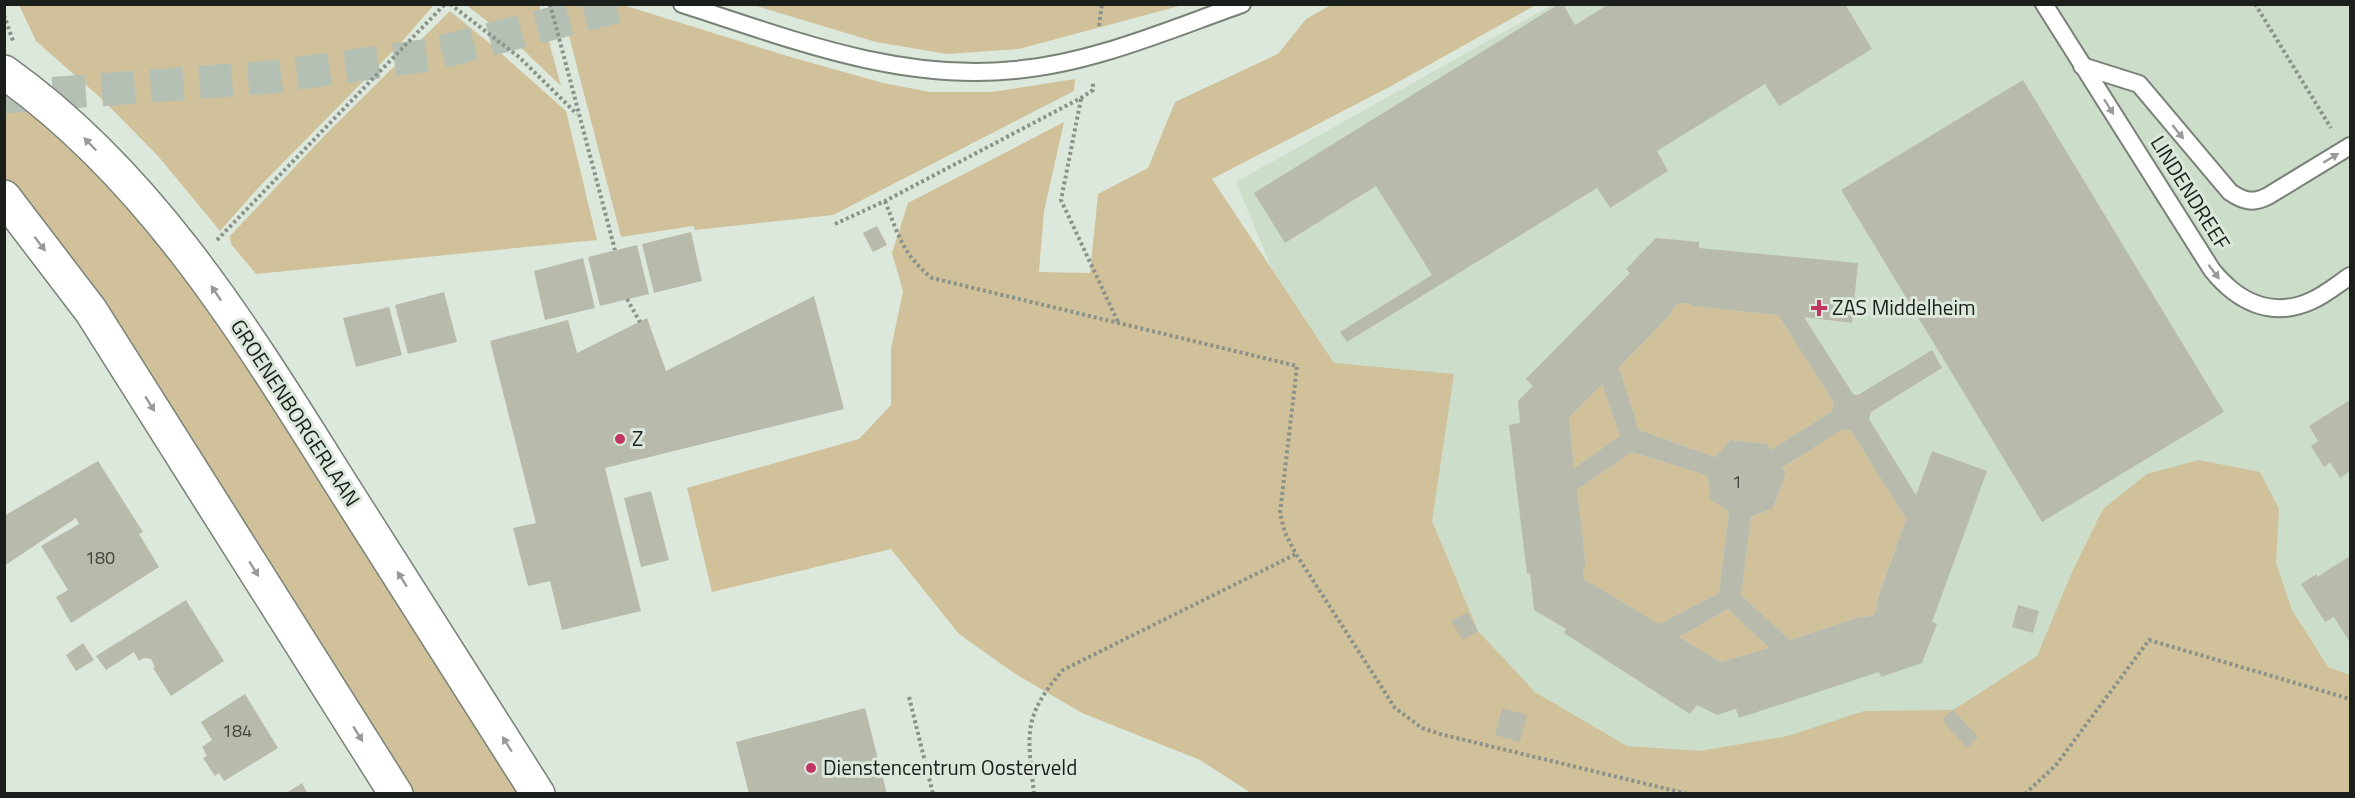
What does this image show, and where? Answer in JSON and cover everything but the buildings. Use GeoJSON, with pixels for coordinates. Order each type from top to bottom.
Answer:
{"type":"FeatureCollection","features":[{"type":"Feature","properties":{"kind":"street","name":"GROENENBORGERLAAN"},"geometry":{"type":"LineString","coordinates":[[4,72],[77,130],[132,188],[195,262],[269,369],[538,794]]}},
{"type":"Feature","properties":{"kind":"street"},"geometry":{"type":"LineString","coordinates":[[4,197],[91,310],[396,794]]}},
{"type":"Feature","properties":{"kind":"lane"},"geometry":{"type":"LineString","coordinates":[[682,4],[844,56],[950,73],[1016,70],[1094,55],[1242,4]]}},
{"type":"Feature","properties":{"kind":"lane","name":"LINDENDREEF"},"geometry":{"type":"LineString","coordinates":[[2044,4],[2212,270],[2226,288],[2245,300],[2266,307],[2289,307],[2311,301],[2350,276]]}},
{"type":"Feature","properties":{"kind":"lane"},"geometry":{"type":"LineString","coordinates":[[2082,66],[2139,84],[2230,192],[2241,200],[2259,201],[2348,148]]}},
{"type":"Feature","properties":{"kind":"path"},"geometry":{"type":"LineString","coordinates":[[195,262],[445,4]]}},
{"type":"Feature","properties":{"kind":"path"},"geometry":{"type":"LineString","coordinates":[[450,4],[519,57],[578,114]]}},
{"type":"Feature","properties":{"kind":"path"},"geometry":{"type":"LineString","coordinates":[[550,4],[615,250]]}},
{"type":"Feature","properties":{"kind":"path"},"geometry":{"type":"LineString","coordinates":[[835,224],[885,201],[1093,90],[1094,55],[1102,4]]}},
{"type":"Feature","properties":{"kind":"path"},"geometry":{"type":"LineString","coordinates":[[2255,4],[2348,148]]}},
{"type":"Feature","properties":{"kind":"path"},"geometry":{"type":"LineString","coordinates":[[1081,98],[1061,200],[1118,322]]}},
{"type":"Feature","properties":{"kind":"path"},"geometry":{"type":"LineString","coordinates":[[885,201],[904,248],[915,265],[932,278],[1297,366],[1280,513],[1296,554],[1395,708],[1422,728],[1440,734],[1688,794]]}},
{"type":"Feature","properties":{"kind":"path"},"geometry":{"type":"LineString","coordinates":[[627,299],[640,322]]}},
{"type":"Feature","properties":{"kind":"path"},"geometry":{"type":"LineString","coordinates":[[1034,794],[1028,743],[1034,712],[1045,691],[1063,670],[1296,554]]}},
{"type":"Feature","properties":{"kind":"path"},"geometry":{"type":"LineString","coordinates":[[2025,794],[2056,765],[2149,640],[2350,699]]}},
{"type":"Feature","properties":{"kind":"path"},"geometry":{"type":"LineString","coordinates":[[909,697],[933,794]]}},
{"type":"Feature","properties":{"kind":"shaded area"},"geometry":{"type":"Polygon","coordinates":[[[432,4],[432,7],[399,45],[261,185],[220,231],[158,156],[103,100],[36,41],[19,5],[432,4]]]}},
{"type":"Feature","properties":{"kind":"shaded area"},"geometry":{"type":"Polygon","coordinates":[[[466,5],[539,5],[561,86],[517,44],[466,5]]]}},
{"type":"Feature","properties":{"kind":"shaded area"},"geometry":{"type":"Polygon","coordinates":[[[561,5],[623,5],[787,56],[883,83],[930,92],[992,92],[1075,79],[1074,91],[833,215],[695,230],[693,226],[621,237],[561,5]]]}},
{"type":"Feature","properties":{"kind":"shaded area"},"geometry":{"type":"Polygon","coordinates":[[[753,5],[1183,5],[1019,49],[947,54],[876,42],[753,5]]]}},
{"type":"Feature","properties":{"kind":"shaded area"},"geometry":{"type":"Polygon","coordinates":[[[1331,5],[1536,5],[1393,85],[1212,179],[1334,363],[1454,374],[1432,521],[1478,631],[1535,692],[1627,746],[1700,751],[1788,736],[1864,711],[1953,710],[2037,656],[2073,570],[2103,509],[2147,474],[2199,460],[2260,472],[2279,509],[2276,563],[2292,610],[2328,667],[2350,675],[2350,793],[1251,793],[1200,760],[1082,713],[1014,673],[959,634],[891,549],[712,592],[687,488],[859,439],[891,405],[891,349],[903,291],[892,253],[908,203],[1064,122],[1044,211],[1039,272],[1090,273],[1098,194],[1148,168],[1175,102],[1278,54],[1306,19],[1331,5]]]}},
{"type":"Feature","properties":{"kind":"shaded area","name":"ZAS Middelheim"},"geometry":{"type":"Polygon","coordinates":[[[1552,5],[2350,5],[2350,793],[1668,794],[1406,778],[1340,434],[1236,182],[1552,5]]]}},
{"type":"Feature","properties":{"kind":"shaded area"},"geometry":{"type":"Polygon","coordinates":[[[450,11],[566,111],[597,240],[256,274],[231,244],[230,236],[324,136],[450,11]]]}},
{"type":"Feature","properties":{"kind":"shaded area"},"geometry":{"type":"Polygon","coordinates":[[[16,100],[88,166],[134,216],[210,309],[517,793],[413,793],[170,405],[35,213],[5,178],[4,115],[16,100]]]}},
{"type":"Feature","properties":{"kind":"shaded area"},"geometry":{"type":"Polygon","coordinates":[[[1678,303],[1778,315],[1834,403],[1832,411],[1771,450],[1767,444],[1731,440],[1715,457],[1639,430],[1619,367],[1672,313],[1671,311],[1678,303]]]}},
{"type":"Feature","properties":{"kind":"shaded area"},"geometry":{"type":"Polygon","coordinates":[[[1602,384],[1620,436],[1574,468],[1569,418],[1602,384]]]}},
{"type":"Feature","properties":{"kind":"shaded area"},"geometry":{"type":"Polygon","coordinates":[[[1843,429],[1851,431],[1906,519],[1876,602],[1878,603],[1874,615],[1863,618],[1862,616],[1790,640],[1741,595],[1751,517],[1773,508],[1786,473],[1782,468],[1843,429]]]}},
{"type":"Feature","properties":{"kind":"shaded area"},"geometry":{"type":"Polygon","coordinates":[[[1632,452],[1708,476],[1710,500],[1729,511],[1719,593],[1659,624],[1584,579],[1583,567],[1586,567],[1577,490],[1632,452]]]}},
{"type":"Feature","properties":{"kind":"shaded area"},"geometry":{"type":"Polygon","coordinates":[[[1728,609],[1769,648],[1721,662],[1679,637],[1728,609]]]}},
{"type":"Feature","properties":{"kind":"tunnel"},"geometry":{"type":"LineString","coordinates":[[4,97],[272,77],[430,55],[627,4]]}},
{"type":"Feature","properties":{"kind":"place","name":"ZAS Middelheim"},"geometry":{"type":"Point","coordinates":[1819,308]}},
{"type":"Feature","properties":{"kind":"place","name":"Z"},"geometry":{"type":"Point","coordinates":[620,439]}},
{"type":"Feature","properties":{"kind":"place","name":"Dienstencentrum Oosterveld"},"geometry":{"type":"Point","coordinates":[811,768]}}]}
